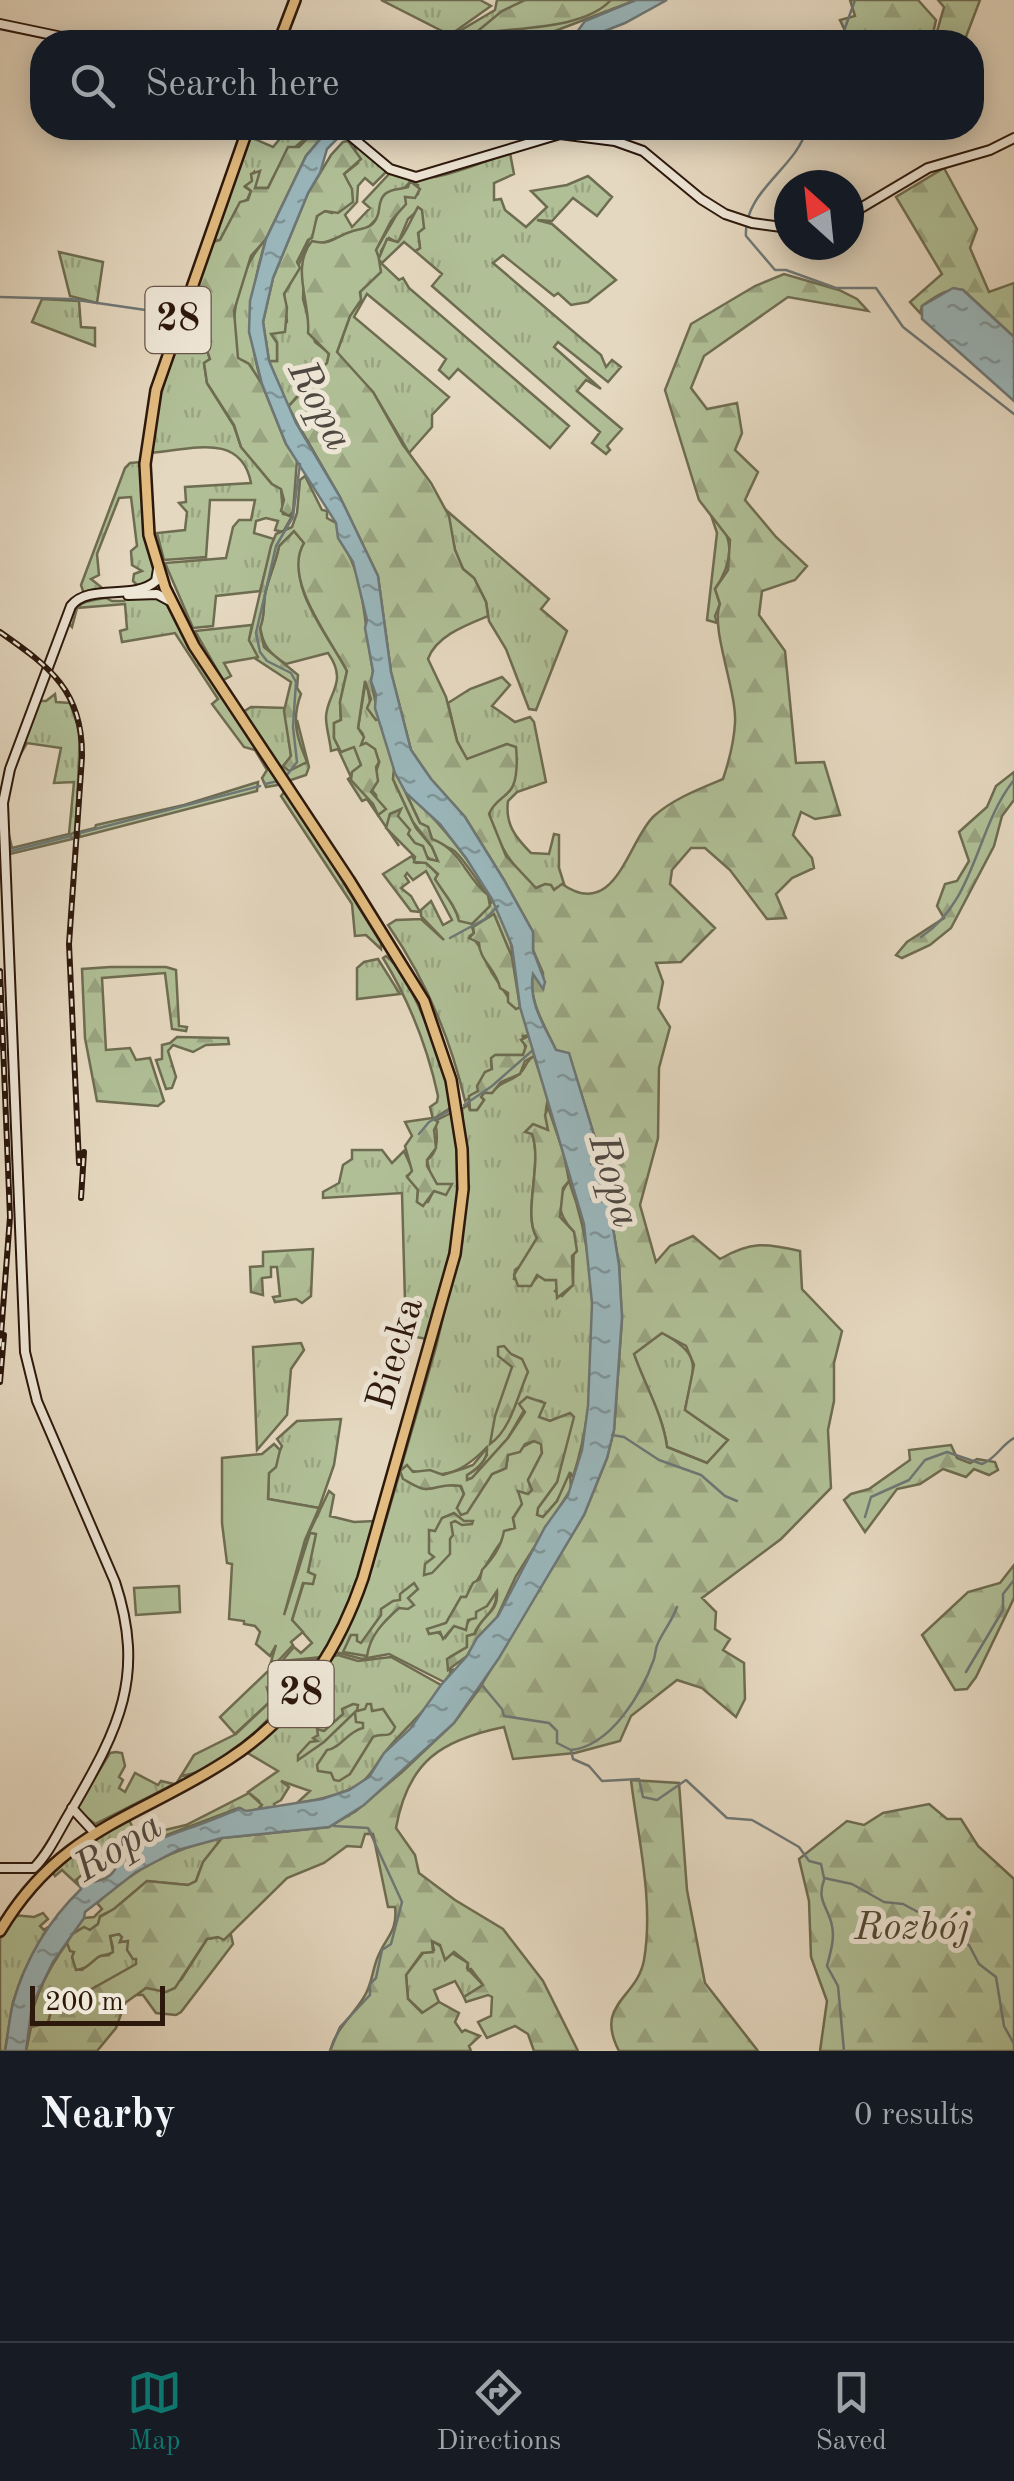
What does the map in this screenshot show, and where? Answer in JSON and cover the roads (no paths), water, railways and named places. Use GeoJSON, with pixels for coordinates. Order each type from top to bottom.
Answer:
{"type":"FeatureCollection","features":[{"type":"Feature","properties":{"kind":"main road"},"geometry":{"type":"LineString","coordinates":[[285,30],[296,0]]}},
{"type":"Feature","properties":{"kind":"main road","name":"Biecka"},"geometry":{"type":"LineString","coordinates":[[0,1931],[44,1873],[94,1832],[232,1757],[280,1718],[330,1652],[349,1618],[364,1578],[444,1300],[459,1231],[459,1123],[446,1060],[424,1001],[194,646],[158,569],[148,515],[145,464],[156,390],[244,140]]}},
{"type":"Feature","properties":{"kind":"main road","name":"Biecka"},"geometry":{"type":"LineString","coordinates":[[148,515],[165,588],[222,686]]}},
{"type":"Feature","properties":{"kind":"street"},"geometry":{"type":"LineString","coordinates":[[0,24],[30,30]]}},
{"type":"Feature","properties":{"kind":"street"},"geometry":{"type":"LineString","coordinates":[[864,206],[928,168],[990,150],[1014,138]]}},
{"type":"Feature","properties":{"kind":"street"},"geometry":{"type":"LineString","coordinates":[[356,140],[390,169],[416,176],[539,140]]}},
{"type":"Feature","properties":{"kind":"street"},"geometry":{"type":"LineString","coordinates":[[607,140],[643,151],[701,199],[747,222],[774,226]]}},
{"type":"Feature","properties":{"kind":"street"},"geometry":{"type":"LineString","coordinates":[[146,588],[156,582],[158,569]]}},
{"type":"Feature","properties":{"kind":"street"},"geometry":{"type":"LineString","coordinates":[[109,594],[165,588]]}},
{"type":"Feature","properties":{"kind":"street"},"geometry":{"type":"LineString","coordinates":[[0,1868],[34,1868],[115,1730],[128,1677],[127,1631],[114,1582],[28,1371],[4,942],[3,803],[6,781],[72,606],[83,597],[165,588]]}},
{"type":"Feature","properties":{"kind":"street"},"geometry":{"type":"LineString","coordinates":[[72,1808],[94,1832]]}},
{"type":"Feature","properties":{"kind":"water"},"geometry":{"type":"Polygon","coordinates":[[[636,0],[667,0],[607,30],[578,30],[585,21],[636,0]]]}},
{"type":"Feature","properties":{"kind":"water"},"geometry":{"type":"Polygon","coordinates":[[[320,140],[336,140],[327,149],[273,278],[263,322],[269,361],[296,423],[340,497],[378,576],[391,672],[411,750],[465,817],[533,932],[533,950],[545,982],[543,989],[533,974],[535,1004],[556,1050],[569,1053],[602,1161],[619,1265],[622,1317],[614,1430],[584,1515],[499,1658],[454,1723],[364,1805],[329,1827],[222,1838],[178,1850],[136,1872],[85,1912],[53,1962],[32,2005],[26,2051],[5,2051],[13,2003],[25,1970],[49,1927],[81,1889],[79,1884],[110,1875],[118,1858],[133,1850],[240,1808],[246,1811],[322,1799],[349,1790],[369,1777],[384,1753],[410,1729],[477,1638],[498,1616],[545,1527],[568,1495],[582,1450],[592,1303],[584,1224],[520,1007],[512,946],[492,899],[466,858],[440,824],[406,793],[395,773],[375,708],[367,620],[353,562],[338,538],[336,523],[286,444],[262,384],[249,332],[250,301],[266,239],[306,156],[320,140]]]}},
{"type":"Feature","properties":{"kind":"water"},"geometry":{"type":"Polygon","coordinates":[[[953,288],[963,290],[1014,337],[1014,401],[922,319],[922,306],[953,288]]]}},
{"type":"Feature","properties":{"kind":"waterway"},"geometry":{"type":"LineString","coordinates":[[844,30],[855,0]]}},
{"type":"Feature","properties":{"kind":"waterway"},"geometry":{"type":"LineString","coordinates":[[802,140],[753,206],[746,236],[775,270],[786,270],[836,288],[876,288],[903,327],[1014,414]]}},
{"type":"Feature","properties":{"kind":"waterway"},"geometry":{"type":"LineString","coordinates":[[0,297],[70,299],[173,314]]}},
{"type":"Feature","properties":{"kind":"waterway","name":"Ropa"},"geometry":{"type":"LineString","coordinates":[[287,775],[297,762],[293,727],[296,682],[291,673],[267,661],[260,652],[256,633],[276,546],[293,517],[300,464]]}},
{"type":"Feature","properties":{"kind":"waterway"},"geometry":{"type":"LineString","coordinates":[[921,937],[939,922],[965,884],[991,819],[1014,780]]}},
{"type":"Feature","properties":{"kind":"waterway"},"geometry":{"type":"LineString","coordinates":[[265,784],[278,781]]}},
{"type":"Feature","properties":{"kind":"waterway"},"geometry":{"type":"LineString","coordinates":[[80,833],[260,786]]}},
{"type":"Feature","properties":{"kind":"waterway"},"geometry":{"type":"LineString","coordinates":[[11,851],[71,836]]}},
{"type":"Feature","properties":{"kind":"waterway"},"geometry":{"type":"LineString","coordinates":[[450,938],[485,919],[498,906]]}},
{"type":"Feature","properties":{"kind":"waterway"},"geometry":{"type":"LineString","coordinates":[[464,1105],[533,1050]]}},
{"type":"Feature","properties":{"kind":"waterway"},"geometry":{"type":"LineString","coordinates":[[419,1134],[429,1122],[451,1110]]}},
{"type":"Feature","properties":{"kind":"waterway"},"geometry":{"type":"LineString","coordinates":[[392,1334],[403,1316],[398,1319]]}},
{"type":"Feature","properties":{"kind":"waterway"},"geometry":{"type":"LineString","coordinates":[[612,1435],[624,1437],[659,1460],[701,1475],[737,1501]]}},
{"type":"Feature","properties":{"kind":"waterway"},"geometry":{"type":"LineString","coordinates":[[865,1517],[871,1497],[909,1480],[925,1460],[947,1452],[982,1464],[1014,1438]]}},
{"type":"Feature","properties":{"kind":"waterway"},"geometry":{"type":"LineString","coordinates":[[966,1672],[1003,1610],[1003,1594],[1014,1580]]}},
{"type":"Feature","properties":{"kind":"waterway"},"geometry":{"type":"LineString","coordinates":[[571,1750],[599,1739],[623,1716],[642,1687],[657,1645],[677,1607]]}},
{"type":"Feature","properties":{"kind":"waterway"},"geometry":{"type":"LineString","coordinates":[[481,1684],[504,1716],[549,1723],[557,1731],[557,1743],[571,1750],[573,1759],[589,1766],[602,1781],[639,1779],[643,1797],[657,1800],[686,1780],[727,1818],[752,1820],[799,1847],[809,1861],[821,1864],[824,1878],[852,1884],[884,1902],[903,1904],[950,1929],[969,1945],[979,1964],[996,1977],[1004,2026],[1014,2044]]}},
{"type":"Feature","properties":{"kind":"waterway"},"geometry":{"type":"LineString","coordinates":[[330,2051],[340,2027],[370,1995],[370,1984],[376,1978],[382,1950],[391,1944],[402,1902],[368,1828],[334,1826]]}},
{"type":"Feature","properties":{"kind":"waterway"},"geometry":{"type":"LineString","coordinates":[[824,1880],[822,1899],[833,1931],[827,1966],[838,1986],[844,2051]]}},
{"type":"Feature","properties":{"kind":"railway"},"geometry":{"type":"LineString","coordinates":[[0,632],[60,683],[70,698],[81,734],[69,944],[79,1163]]}},
{"type":"Feature","properties":{"kind":"railway"},"geometry":{"type":"LineString","coordinates":[[0,971],[10,1217],[0,1348]]}},
{"type":"Feature","properties":{"kind":"railway"},"geometry":{"type":"LineString","coordinates":[[81,1198],[84,1152]]}},
{"type":"Feature","properties":{"kind":"railway"},"geometry":{"type":"LineString","coordinates":[[0,1382],[4,1335]]}},
{"type":"Feature","properties":{"kind":"park label","name":"Rozbój"},"geometry":{"type":"Point","coordinates":[912,1929]}}]}
